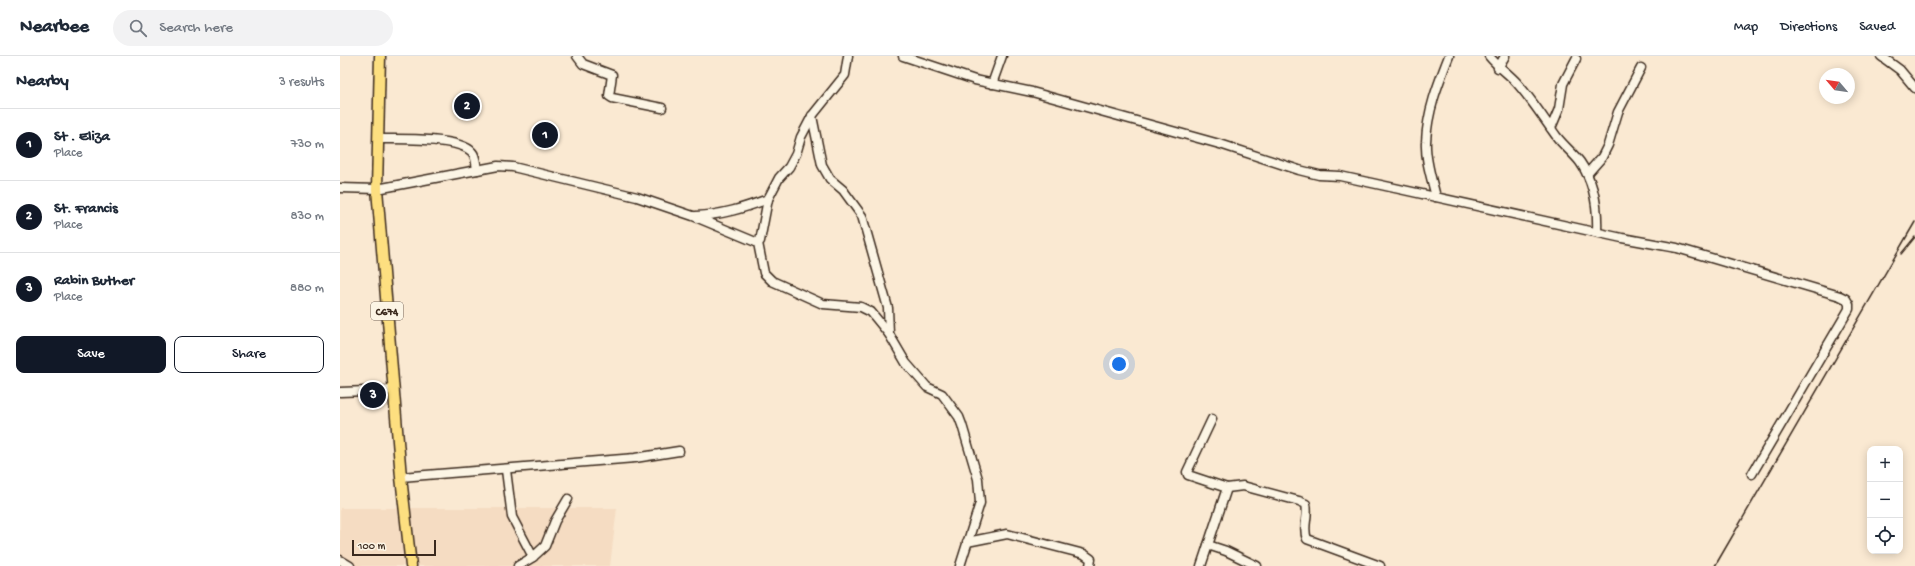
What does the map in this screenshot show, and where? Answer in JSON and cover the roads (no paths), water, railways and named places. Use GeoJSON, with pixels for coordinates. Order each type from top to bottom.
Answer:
{"type":"FeatureCollection","features":[{"type":"Feature","properties":{"kind":"main road","name":"C674"},"geometry":{"type":"LineString","coordinates":[[380,56],[377,189],[393,390],[411,566]]}},
{"type":"Feature","properties":{"kind":"street"},"geometry":{"type":"LineString","coordinates":[[577,56],[583,64],[612,75],[609,96],[612,98],[662,108]]}},
{"type":"Feature","properties":{"kind":"street"},"geometry":{"type":"LineString","coordinates":[[848,56],[845,75],[812,116],[796,154],[789,167],[779,178],[768,199],[760,241],[758,243],[764,273],[772,281],[823,304],[861,307],[871,312],[889,334],[906,364],[921,382],[927,387],[942,394],[959,417],[980,490],[979,509],[960,566]]}},
{"type":"Feature","properties":{"kind":"street"},"geometry":{"type":"LineString","coordinates":[[903,56],[975,80],[1032,92],[1208,140],[1319,175],[1340,176],[1677,248],[1846,299],[1849,304],[1849,309],[1752,474]]}},
{"type":"Feature","properties":{"kind":"street"},"geometry":{"type":"LineString","coordinates":[[992,84],[1002,56]]}},
{"type":"Feature","properties":{"kind":"street"},"geometry":{"type":"LineString","coordinates":[[1436,197],[1426,143],[1430,113],[1436,87],[1448,56]]}},
{"type":"Feature","properties":{"kind":"street"},"geometry":{"type":"LineString","coordinates":[[1489,56],[1498,68],[1503,69],[1517,84],[1580,162],[1587,174],[1592,190],[1598,217],[1598,232]]}},
{"type":"Feature","properties":{"kind":"street"},"geometry":{"type":"LineString","coordinates":[[1498,68],[1505,56]]}},
{"type":"Feature","properties":{"kind":"street"},"geometry":{"type":"LineString","coordinates":[[1881,56],[1900,70],[1915,88]]}},
{"type":"Feature","properties":{"kind":"street"},"geometry":{"type":"LineString","coordinates":[[1551,128],[1559,109],[1563,84],[1576,59]]}},
{"type":"Feature","properties":{"kind":"street"},"geometry":{"type":"LineString","coordinates":[[1587,174],[1602,157],[1608,146],[1618,112],[1641,68]]}},
{"type":"Feature","properties":{"kind":"street"},"geometry":{"type":"LineString","coordinates":[[812,116],[822,165],[830,179],[843,190],[862,216],[888,308],[889,334]]}},
{"type":"Feature","properties":{"kind":"street"},"geometry":{"type":"LineString","coordinates":[[378,139],[433,141],[454,144],[472,151],[475,156],[477,170]]}},
{"type":"Feature","properties":{"kind":"street"},"geometry":{"type":"LineString","coordinates":[[340,188],[377,189],[498,166],[513,167],[637,197],[693,216],[758,243]]}},
{"type":"Feature","properties":{"kind":"street"},"geometry":{"type":"LineString","coordinates":[[693,216],[729,212],[768,199]]}},
{"type":"Feature","properties":{"kind":"street"},"geometry":{"type":"LineString","coordinates":[[340,392],[393,390]]}},
{"type":"Feature","properties":{"kind":"street"},"geometry":{"type":"LineString","coordinates":[[1212,419],[1187,474],[1227,488],[1243,486],[1306,504],[1308,512],[1304,532],[1307,539],[1380,566]]}},
{"type":"Feature","properties":{"kind":"street"},"geometry":{"type":"LineString","coordinates":[[401,477],[506,470],[635,458],[679,451]]}},
{"type":"Feature","properties":{"kind":"street"},"geometry":{"type":"LineString","coordinates":[[506,470],[512,517],[533,557]]}},
{"type":"Feature","properties":{"kind":"street"},"geometry":{"type":"LineString","coordinates":[[1201,566],[1227,488]]}},
{"type":"Feature","properties":{"kind":"street"},"geometry":{"type":"LineString","coordinates":[[518,566],[533,557],[545,546],[554,521],[568,499]]}},
{"type":"Feature","properties":{"kind":"street"},"geometry":{"type":"LineString","coordinates":[[967,542],[1007,534],[1084,554],[1091,559],[1090,566]]}},
{"type":"Feature","properties":{"kind":"street"},"geometry":{"type":"LineString","coordinates":[[1208,545],[1226,551],[1257,566]]}},
{"type":"Feature","properties":{"kind":"street"},"geometry":{"type":"LineString","coordinates":[[340,560],[350,566]]}},
{"type":"Feature","properties":{"kind":"railway"},"geometry":{"type":"LineString","coordinates":[[1715,566],[1915,222]]}},
{"type":"Feature","properties":{"kind":"railway"},"geometry":{"type":"LineString","coordinates":[[1901,254],[1915,237]]}},
{"type":"Feature","properties":{"kind":"place","name":"St. Francis"},"geometry":{"type":"Point","coordinates":[467,106]}},
{"type":"Feature","properties":{"kind":"place","name":"St . Eliza"},"geometry":{"type":"Point","coordinates":[545,135]}},
{"type":"Feature","properties":{"kind":"place","name":"Rabin Buther"},"geometry":{"type":"Point","coordinates":[373,395]}}]}
